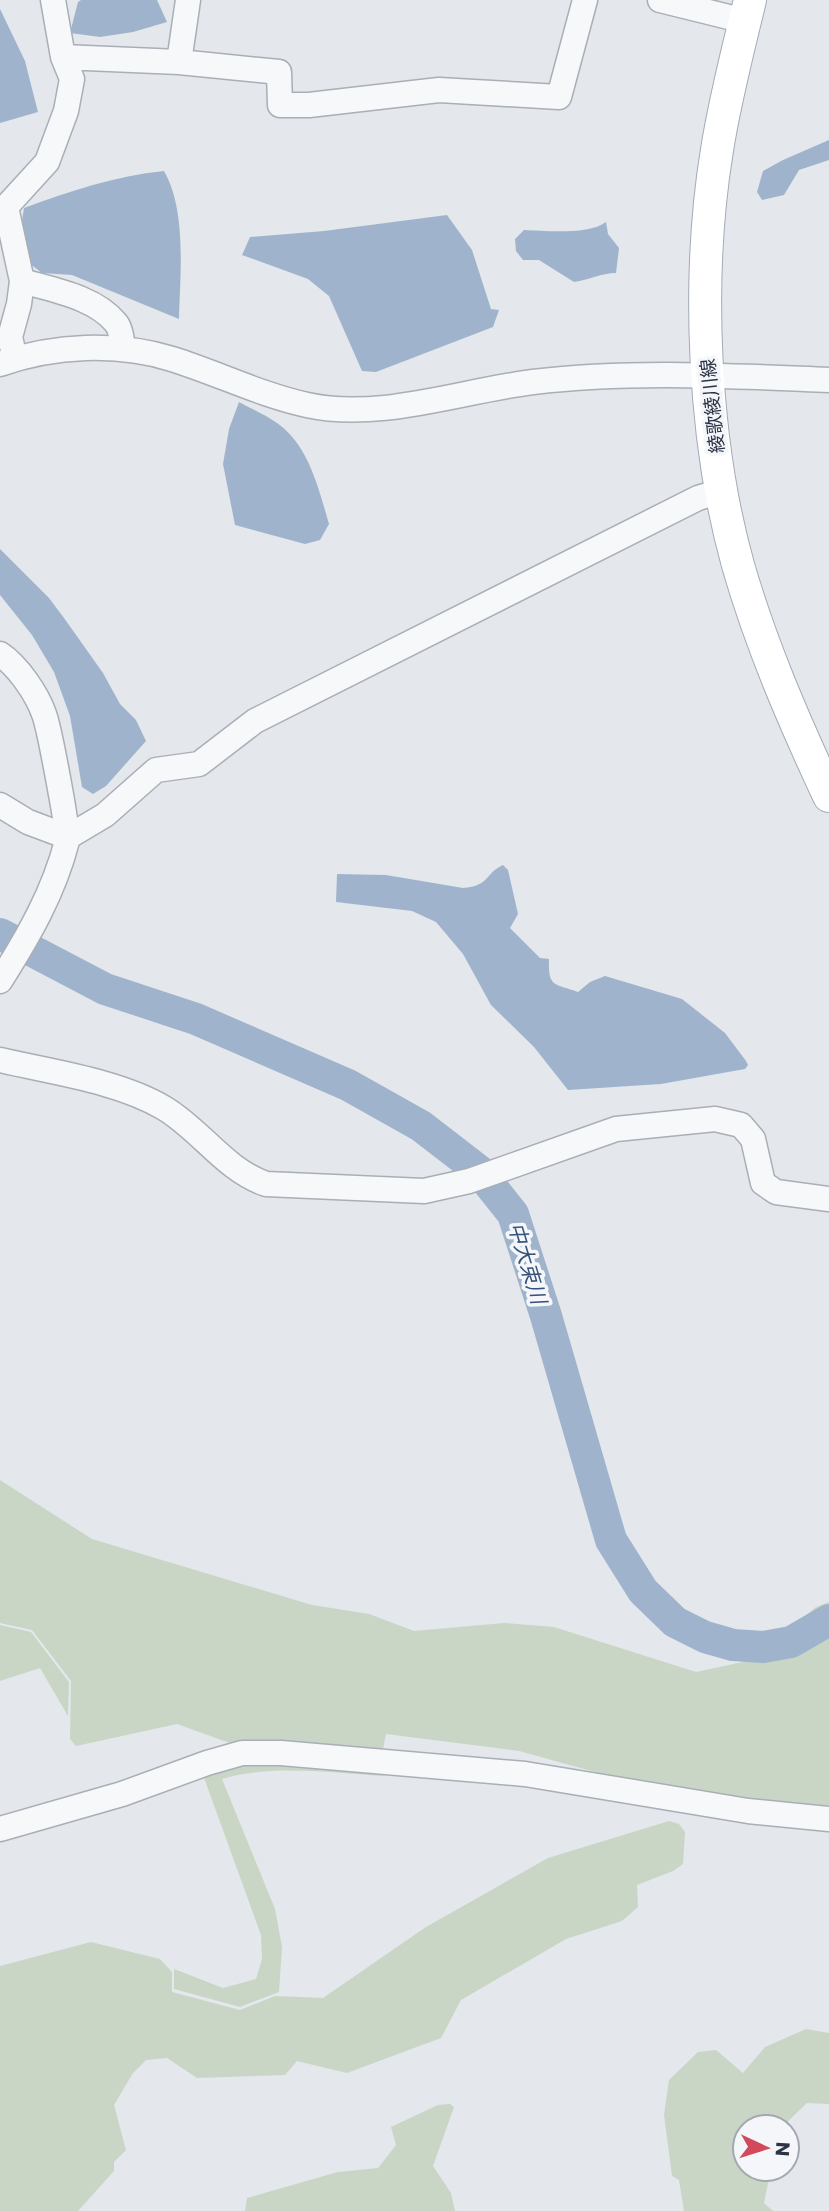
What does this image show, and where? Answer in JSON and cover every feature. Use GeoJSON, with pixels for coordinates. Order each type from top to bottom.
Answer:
{"type":"FeatureCollection","features":[{"type":"Feature","properties":{"kind":"main road","name":"綾歌綾川線"},"geometry":{"type":"LineString","coordinates":[[747,10],[725,104],[709,205],[706,375],[721,491],[737,562],[790,711],[829,796]]}},
{"type":"Feature","properties":{"kind":"street"},"geometry":{"type":"LineString","coordinates":[[53,0],[63,57],[72,79],[66,111],[47,162],[6,207],[22,281],[7,361],[56,350],[123,349],[172,359],[308,405],[338,410],[394,408],[533,382],[608,376],[706,375],[829,380]]}},
{"type":"Feature","properties":{"kind":"street"},"geometry":{"type":"LineString","coordinates":[[179,62],[188,0]]}},
{"type":"Feature","properties":{"kind":"street"},"geometry":{"type":"LineString","coordinates":[[63,57],[179,62],[279,72],[280,105],[309,105],[439,90],[559,97],[585,0]]}},
{"type":"Feature","properties":{"kind":"street"},"geometry":{"type":"LineString","coordinates":[[660,0],[747,10]]}},
{"type":"Feature","properties":{"kind":"street"},"geometry":{"type":"LineString","coordinates":[[22,281],[80,299],[104,312],[118,325],[123,349]]}},
{"type":"Feature","properties":{"kind":"street"},"geometry":{"type":"LineString","coordinates":[[68,837],[105,815],[156,770],[199,764],[255,721],[643,525],[698,498],[721,491]]}},
{"type":"Feature","properties":{"kind":"street"},"geometry":{"type":"LineString","coordinates":[[0,654],[27,684],[44,713],[68,837],[44,905],[0,981]]}},
{"type":"Feature","properties":{"kind":"street"},"geometry":{"type":"LineString","coordinates":[[0,806],[28,822],[68,837]]}},
{"type":"Feature","properties":{"kind":"street"},"geometry":{"type":"LineString","coordinates":[[0,1060],[127,1090],[165,1108],[248,1177],[266,1184],[424,1191],[469,1181],[616,1129],[715,1119],[741,1125],[753,1139],[762,1183],[776,1192],[829,1199]]}},
{"type":"Feature","properties":{"kind":"street"},"geometry":{"type":"LineString","coordinates":[[0,1829],[122,1794],[242,1753],[281,1753],[525,1774],[748,1811],[829,1819]]}},
{"type":"Feature","properties":{"kind":"green space"},"geometry":{"type":"Polygon","coordinates":[[[0,1480],[92,1539],[312,1605],[369,1614],[414,1631],[504,1623],[554,1627],[696,1672],[752,1660],[816,1607],[829,1602],[829,1808],[679,1791],[617,1778],[519,1751],[386,1734],[383,1749],[241,1747],[177,1724],[76,1746],[70,1739],[71,1681],[32,1630],[0,1623],[0,1480]]]}},
{"type":"Feature","properties":{"kind":"green space"},"geometry":{"type":"Polygon","coordinates":[[[0,1625],[31,1632],[69,1682],[68,1716],[40,1668],[0,1681],[0,1625]]]}},
{"type":"Feature","properties":{"kind":"green space"},"geometry":{"type":"Polygon","coordinates":[[[243,1764],[384,1770],[383,1776],[281,1771],[241,1774],[222,1779],[275,1909],[282,1947],[279,1992],[240,2007],[174,1989],[174,1969],[223,1988],[256,1979],[262,1959],[261,1935],[203,1775],[243,1764]]]}},
{"type":"Feature","properties":{"kind":"green space"},"geometry":{"type":"Polygon","coordinates":[[[669,1821],[679,1824],[685,1832],[683,1864],[673,1871],[637,1885],[638,1907],[622,1921],[566,1939],[461,2000],[441,2038],[347,2073],[297,2061],[285,2075],[197,2078],[167,2058],[146,2060],[133,2073],[114,2105],[126,2150],[114,2162],[114,2171],[78,2211],[0,2211],[0,1966],[91,1942],[160,1959],[172,1972],[172,1992],[240,2010],[275,1996],[323,1998],[426,1927],[548,1858],[669,1821]]]}},
{"type":"Feature","properties":{"kind":"green space"},"geometry":{"type":"Polygon","coordinates":[[[806,2029],[829,2033],[829,2104],[807,2103],[797,2113],[731,2113],[731,2183],[768,2183],[764,2203],[773,2211],[684,2211],[679,2180],[672,2176],[664,2115],[669,2080],[698,2052],[716,2050],[743,2073],[765,2047],[806,2029]]]}},
{"type":"Feature","properties":{"kind":"green space"},"geometry":{"type":"Polygon","coordinates":[[[450,2104],[454,2107],[433,2166],[451,2193],[455,2211],[245,2211],[247,2198],[338,2172],[378,2168],[396,2145],[391,2127],[438,2105],[450,2104]]]}},
{"type":"Feature","properties":{"kind":"water"},"geometry":{"type":"Polygon","coordinates":[[[157,0],[167,22],[133,32],[100,37],[70,33],[78,2],[157,0]]]}},
{"type":"Feature","properties":{"kind":"water"},"geometry":{"type":"Polygon","coordinates":[[[0,9],[25,61],[38,112],[0,123],[0,9]]]}},
{"type":"Feature","properties":{"kind":"water"},"geometry":{"type":"Polygon","coordinates":[[[829,140],[829,160],[799,170],[784,195],[762,200],[757,192],[763,171],[829,140]]]}},
{"type":"Feature","properties":{"kind":"water"},"geometry":{"type":"Polygon","coordinates":[[[164,171],[171,187],[179,224],[179,319],[72,275],[42,273],[25,260],[19,239],[24,208],[93,185],[164,171]]]}},
{"type":"Feature","properties":{"kind":"water"},"geometry":{"type":"Polygon","coordinates":[[[447,215],[472,250],[491,309],[499,310],[493,327],[376,372],[362,371],[329,296],[308,279],[242,255],[250,237],[324,231],[447,215]]]}},
{"type":"Feature","properties":{"kind":"water"},"geometry":{"type":"Polygon","coordinates":[[[606,222],[608,234],[619,248],[616,273],[574,282],[539,260],[523,260],[516,251],[515,239],[524,230],[578,231],[606,222]]]}},
{"type":"Feature","properties":{"kind":"water"},"geometry":{"type":"Polygon","coordinates":[[[239,402],[288,432],[305,456],[317,483],[329,524],[320,540],[305,544],[235,525],[223,464],[229,429],[239,402]]]}},
{"type":"Feature","properties":{"kind":"water"},"geometry":{"type":"Polygon","coordinates":[[[0,549],[49,598],[103,673],[120,704],[136,720],[146,741],[106,786],[93,794],[82,787],[70,716],[54,672],[32,635],[0,595],[0,549]]]}},
{"type":"Feature","properties":{"kind":"water"},"geometry":{"type":"Polygon","coordinates":[[[503,865],[508,870],[518,914],[510,928],[540,958],[549,959],[551,980],[554,983],[578,992],[590,982],[605,976],[682,999],[725,1033],[746,1061],[748,1065],[745,1069],[661,1084],[568,1090],[534,1047],[491,1005],[463,954],[436,922],[412,911],[336,902],[337,874],[386,875],[463,888],[478,885],[503,865]]]}},
{"type":"Feature","properties":{"kind":"waterway","name":"中大束川"},"geometry":{"type":"LineString","coordinates":[[0,934],[105,989],[196,1019],[348,1085],[421,1126],[478,1170],[513,1214],[546,1316],[611,1540],[643,1591],[675,1622],[705,1637],[733,1645],[763,1647],[791,1642],[829,1620]]}}]}
